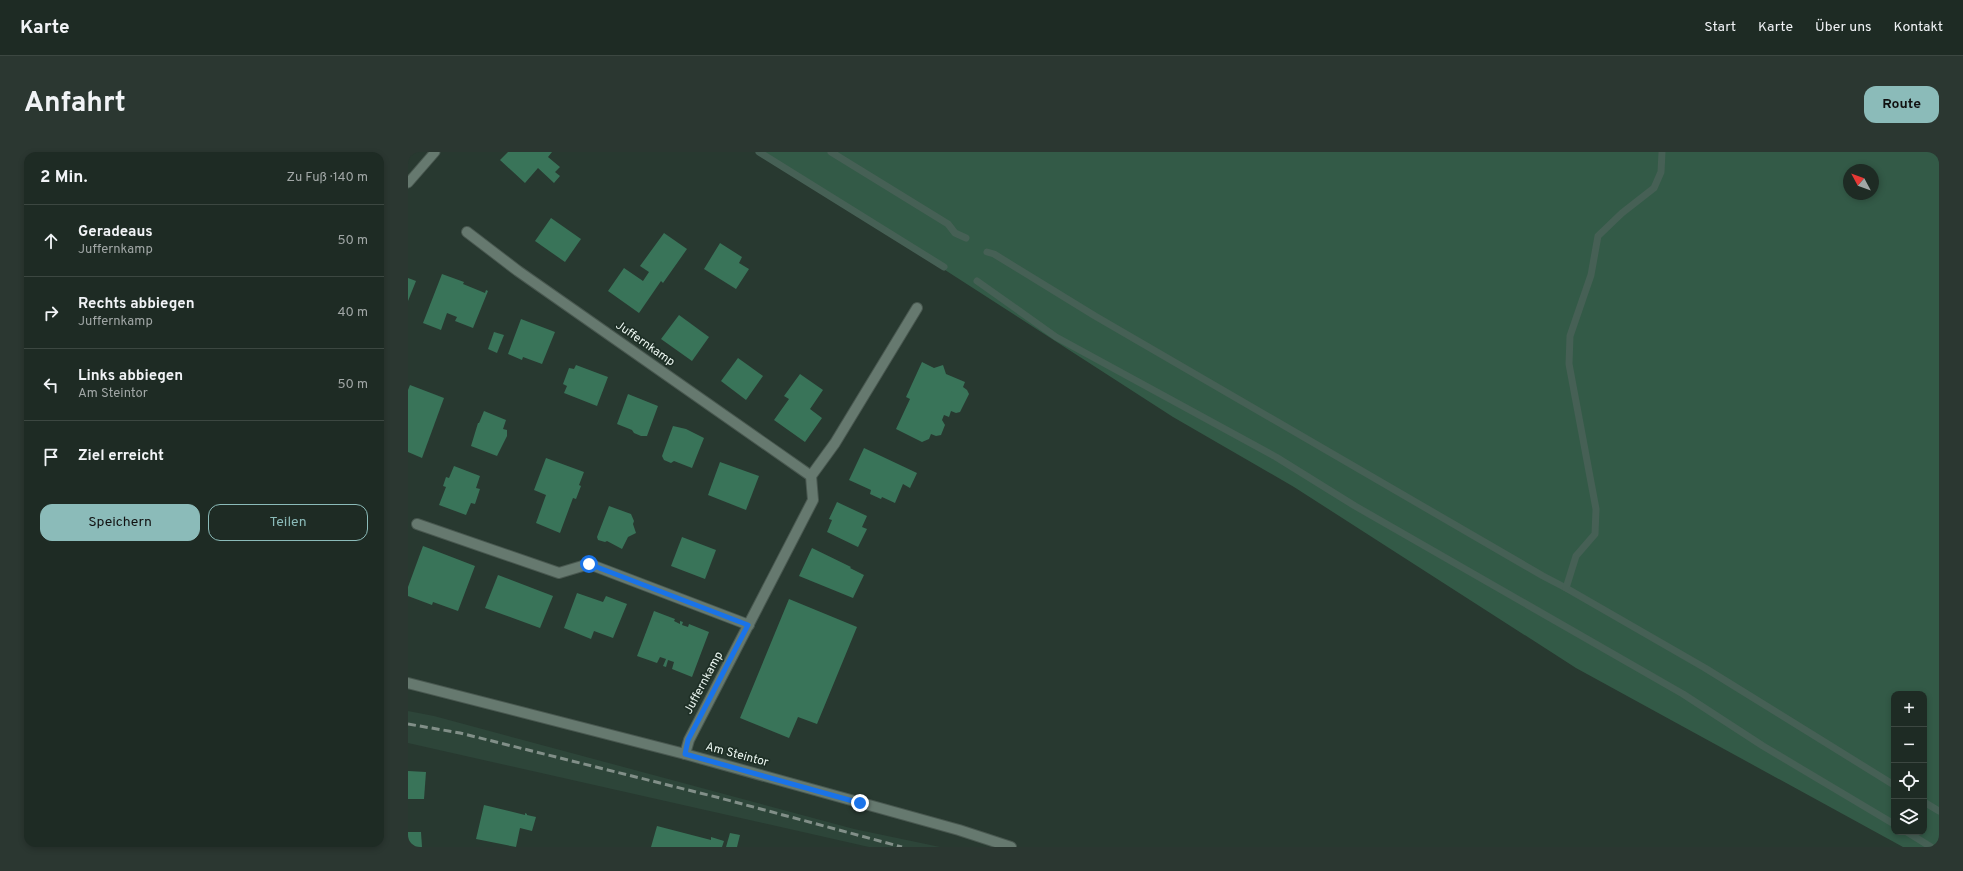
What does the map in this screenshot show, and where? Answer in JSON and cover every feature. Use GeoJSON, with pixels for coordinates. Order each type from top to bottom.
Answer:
{"type":"FeatureCollection","features":[{"type":"Feature","properties":{"kind":"street","name":"Juffernkamp"},"geometry":{"type":"LineString","coordinates":[[467,232],[518,271],[811,476],[813,500],[688,740],[685,754]]}},
{"type":"Feature","properties":{"kind":"street"},"geometry":{"type":"LineString","coordinates":[[811,476],[835,443],[917,308]]}},
{"type":"Feature","properties":{"kind":"street"},"geometry":{"type":"LineString","coordinates":[[417,524],[559,573],[589,564],[748,625]]}},
{"type":"Feature","properties":{"kind":"street","name":"Am Steintor"},"geometry":{"type":"LineString","coordinates":[[408,683],[685,754],[959,830],[1011,847]]}},
{"type":"Feature","properties":{"kind":"lane"},"geometry":{"type":"LineString","coordinates":[[408,183],[435,152]]}},
{"type":"Feature","properties":{"kind":"shaded area"},"geometry":{"type":"Polygon","coordinates":[[[762,152],[1939,152],[1939,847],[1903,847],[1576,668],[1294,487],[1173,417],[762,152]]]}},
{"type":"Feature","properties":{"kind":"shaded area"},"geometry":{"type":"Polygon","coordinates":[[[408,711],[434,716],[854,829],[940,847],[869,847],[408,743],[408,711]]]}},
{"type":"Feature","properties":{"kind":"building"},"geometry":{"type":"Polygon","coordinates":[[[508,152],[552,152],[548,157],[560,167],[555,172],[560,176],[554,183],[538,168],[525,183],[500,160],[508,152]]]}},
{"type":"Feature","properties":{"kind":"building"},"geometry":{"type":"Polygon","coordinates":[[[551,218],[581,239],[565,262],[535,241],[551,218]]]}},
{"type":"Feature","properties":{"kind":"building"},"geometry":{"type":"Polygon","coordinates":[[[664,233],[687,249],[663,283],[661,281],[639,313],[608,291],[624,268],[643,281],[649,272],[640,266],[664,233]]]}},
{"type":"Feature","properties":{"kind":"building"},"geometry":{"type":"Polygon","coordinates":[[[720,243],[742,257],[739,263],[749,269],[736,289],[704,269],[720,243]]]}},
{"type":"Feature","properties":{"kind":"building"},"geometry":{"type":"Polygon","coordinates":[[[442,274],[464,282],[463,284],[485,293],[486,290],[488,291],[473,328],[455,321],[457,317],[447,313],[441,330],[423,323],[442,274]]]}},
{"type":"Feature","properties":{"kind":"building"},"geometry":{"type":"Polygon","coordinates":[[[408,278],[416,281],[408,301],[408,278]]]}},
{"type":"Feature","properties":{"kind":"building"},"geometry":{"type":"Polygon","coordinates":[[[679,315],[709,337],[692,361],[661,339],[679,315]]]}},
{"type":"Feature","properties":{"kind":"building"},"geometry":{"type":"Polygon","coordinates":[[[521,319],[555,332],[542,364],[523,357],[522,360],[508,354],[521,319]]]}},
{"type":"Feature","properties":{"kind":"building"},"geometry":{"type":"Polygon","coordinates":[[[494,332],[504,335],[497,353],[488,349],[494,332]]]}},
{"type":"Feature","properties":{"kind":"building"},"geometry":{"type":"Polygon","coordinates":[[[738,358],[763,376],[746,400],[721,381],[738,358]]]}},
{"type":"Feature","properties":{"kind":"building"},"geometry":{"type":"Polygon","coordinates":[[[922,362],[934,368],[943,365],[946,374],[965,382],[963,387],[969,394],[960,412],[956,413],[951,411],[949,417],[944,415],[942,420],[945,425],[941,435],[936,436],[931,434],[929,439],[922,442],[896,429],[910,399],[906,397],[922,362]]]}},
{"type":"Feature","properties":{"kind":"building"},"geometry":{"type":"Polygon","coordinates":[[[576,365],[608,377],[597,406],[564,393],[567,386],[563,384],[569,368],[574,369],[576,365]]]}},
{"type":"Feature","properties":{"kind":"building"},"geometry":{"type":"Polygon","coordinates":[[[800,374],[823,390],[810,409],[822,418],[805,442],[774,420],[789,399],[784,396],[800,374]]]}},
{"type":"Feature","properties":{"kind":"building"},"geometry":{"type":"Polygon","coordinates":[[[410,385],[444,398],[422,458],[408,452],[408,390],[410,385]]]}},
{"type":"Feature","properties":{"kind":"building"},"geometry":{"type":"Polygon","coordinates":[[[628,394],[658,406],[647,436],[641,436],[634,433],[632,430],[617,424],[628,394]]]}},
{"type":"Feature","properties":{"kind":"building"},"geometry":{"type":"Polygon","coordinates":[[[484,411],[506,420],[503,429],[507,430],[507,436],[497,456],[471,446],[478,423],[484,411]]]}},
{"type":"Feature","properties":{"kind":"building"},"geometry":{"type":"Polygon","coordinates":[[[673,426],[686,429],[704,438],[692,468],[674,461],[671,463],[664,460],[662,456],[673,426]]]}},
{"type":"Feature","properties":{"kind":"building"},"geometry":{"type":"Polygon","coordinates":[[[864,448],[917,473],[910,488],[903,484],[895,503],[882,497],[881,499],[870,494],[871,490],[849,480],[864,448]]]}},
{"type":"Feature","properties":{"kind":"building"},"geometry":{"type":"Polygon","coordinates":[[[546,458],[584,472],[576,499],[573,498],[560,533],[536,523],[546,495],[534,490],[546,458]]]}},
{"type":"Feature","properties":{"kind":"building"},"geometry":{"type":"Polygon","coordinates":[[[720,462],[759,476],[746,510],[708,495],[720,462]]]}},
{"type":"Feature","properties":{"kind":"building"},"geometry":{"type":"Polygon","coordinates":[[[454,466],[480,476],[476,488],[480,489],[475,504],[471,503],[466,515],[439,505],[446,487],[443,486],[446,477],[449,478],[454,466]]]}},
{"type":"Feature","properties":{"kind":"building"},"geometry":{"type":"Polygon","coordinates":[[[837,502],[867,516],[862,527],[867,529],[858,547],[827,532],[832,520],[829,519],[837,502]]]}},
{"type":"Feature","properties":{"kind":"building"},"geometry":{"type":"Polygon","coordinates":[[[609,506],[631,514],[634,521],[633,524],[636,533],[628,537],[622,549],[607,541],[605,542],[598,540],[597,537],[609,506]]]}},
{"type":"Feature","properties":{"kind":"building"},"geometry":{"type":"Polygon","coordinates":[[[682,537],[716,550],[705,579],[671,566],[682,537]]]}},
{"type":"Feature","properties":{"kind":"building"},"geometry":{"type":"Polygon","coordinates":[[[423,546],[475,566],[458,611],[433,602],[432,605],[408,596],[408,587],[423,546]]]}},
{"type":"Feature","properties":{"kind":"building"},"geometry":{"type":"Polygon","coordinates":[[[812,548],[864,575],[853,598],[799,576],[812,548]]]}},
{"type":"Feature","properties":{"kind":"building"},"geometry":{"type":"Polygon","coordinates":[[[498,575],[553,596],[540,628],[485,608],[498,575]]]}},
{"type":"Feature","properties":{"kind":"building"},"geometry":{"type":"Polygon","coordinates":[[[577,593],[603,602],[606,596],[627,604],[613,638],[594,631],[591,639],[564,628],[577,593]]]}},
{"type":"Feature","properties":{"kind":"building"},"geometry":{"type":"Polygon","coordinates":[[[789,599],[857,627],[817,724],[798,717],[789,738],[740,718],[789,599]]]}},
{"type":"Feature","properties":{"kind":"building"},"geometry":{"type":"Polygon","coordinates":[[[654,611],[675,619],[674,621],[680,624],[680,621],[683,622],[682,625],[688,627],[689,624],[709,632],[692,677],[672,669],[674,662],[668,660],[666,667],[663,666],[666,659],[660,657],[657,663],[637,656],[654,611]]]}},
{"type":"Feature","properties":{"kind":"building"},"geometry":{"type":"Polygon","coordinates":[[[408,771],[426,772],[424,799],[408,799],[408,771]]]}},
{"type":"Feature","properties":{"kind":"building"},"geometry":{"type":"Polygon","coordinates":[[[484,805],[525,815],[525,813],[536,817],[532,831],[520,828],[516,847],[476,839],[484,805]]]}},
{"type":"Feature","properties":{"kind":"building"},"geometry":{"type":"Polygon","coordinates":[[[657,826],[711,840],[711,837],[724,841],[722,847],[651,847],[657,826]]]}},
{"type":"Feature","properties":{"kind":"building"},"geometry":{"type":"Polygon","coordinates":[[[408,832],[421,832],[422,847],[408,847],[408,832]]]}},
{"type":"Feature","properties":{"kind":"building"},"geometry":{"type":"Polygon","coordinates":[[[730,833],[740,835],[737,847],[726,847],[730,833]]]}},
{"type":"Feature","properties":{"kind":"waterway"},"geometry":{"type":"LineString","coordinates":[[759,152],[944,267]]}},
{"type":"Feature","properties":{"kind":"waterway"},"geometry":{"type":"LineString","coordinates":[[831,152],[948,224],[955,233],[966,238]]}},
{"type":"Feature","properties":{"kind":"waterway"},"geometry":{"type":"LineString","coordinates":[[1566,588],[1576,556],[1595,534],[1596,509],[1569,364],[1570,336],[1591,275],[1598,236],[1622,213],[1654,188],[1661,172],[1662,152]]}},
{"type":"Feature","properties":{"kind":"waterway"},"geometry":{"type":"LineString","coordinates":[[987,252],[994,254],[1095,316],[1543,576],[1705,668],[1891,783]]}},
{"type":"Feature","properties":{"kind":"waterway"},"geometry":{"type":"LineString","coordinates":[[977,281],[1056,337],[1276,457],[1355,506],[1683,694],[1763,746],[1891,822]]}},
{"type":"Feature","properties":{"kind":"waterway"},"geometry":{"type":"LineString","coordinates":[[1927,804],[1939,811]]}},
{"type":"Feature","properties":{"kind":"waterway"},"geometry":{"type":"LineString","coordinates":[[1912,835],[1931,847]]}},
{"type":"Feature","properties":{"kind":"railway"},"geometry":{"type":"LineString","coordinates":[[408,724],[460,733],[720,798],[902,847]]}},
{"type":"Feature","properties":{"kind":"route"},"geometry":{"type":"LineString","coordinates":[[589,564],[748,625],[688,740],[685,754],[860,803]]}}]}
